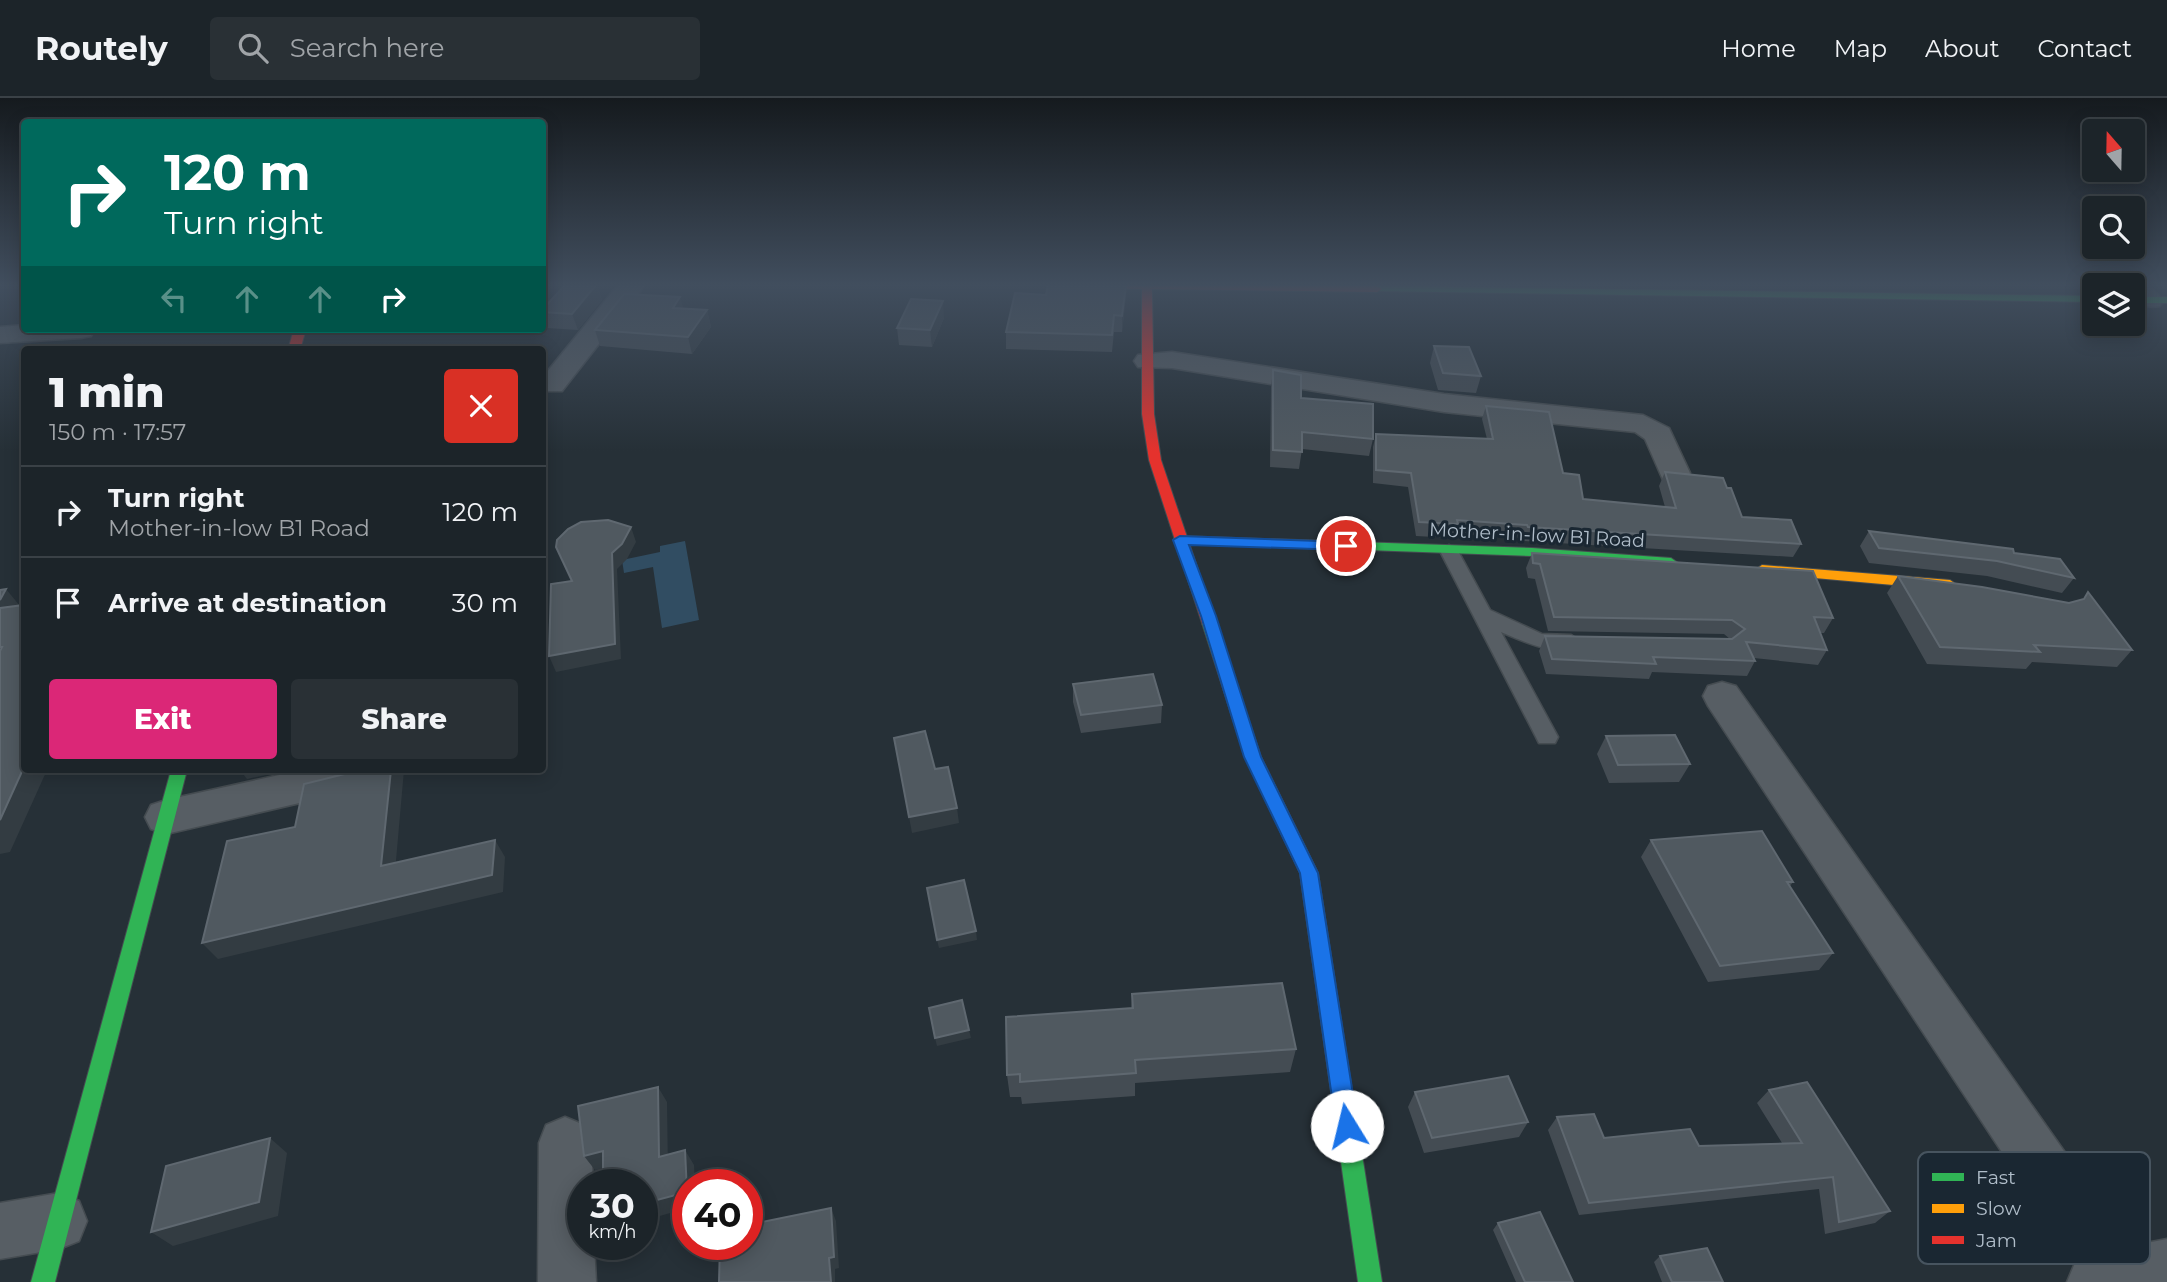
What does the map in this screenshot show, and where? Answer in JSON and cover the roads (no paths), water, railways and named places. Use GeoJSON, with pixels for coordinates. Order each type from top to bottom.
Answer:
{"type":"FeatureCollection","features":[{"type":"Feature","properties":{"kind":"street"},"geometry":{"type":"LineString","coordinates":[[552,385],[588,340]]}},
{"type":"Feature","properties":{"kind":"street"},"geometry":{"type":"LineString","coordinates":[[1148,340],[1149,414],[1155,460],[1253,757],[1309,873],[1370,1282]]}},
{"type":"Feature","properties":{"kind":"street"},"geometry":{"type":"LineString","coordinates":[[1148,361],[1172,360],[1444,403],[1643,424],[1658,434],[1674,473]]}},
{"type":"Feature","properties":{"kind":"street","name":"Mother-in-low B1 Road"},"geometry":{"type":"LineString","coordinates":[[1180,540],[1532,552],[1694,565]]}},
{"type":"Feature","properties":{"kind":"street"},"geometry":{"type":"LineString","coordinates":[[1747,569],[1967,587]]}},
{"type":"Feature","properties":{"kind":"street"},"geometry":{"type":"LineString","coordinates":[[1722,696],[2041,1152]]}},
{"type":"Feature","properties":{"kind":"street"},"geometry":{"type":"LineString","coordinates":[[43,1282],[178,773]]}},
{"type":"Feature","properties":{"kind":"street"},"geometry":{"type":"LineString","coordinates":[[166,817],[360,773]]}},
{"type":"Feature","properties":{"kind":"street"},"geometry":{"type":"LineString","coordinates":[[565,1143],[567,1282]]}},
{"type":"Feature","properties":{"kind":"street"},"geometry":{"type":"LineString","coordinates":[[0,1231],[60,1221]]}},
{"type":"Feature","properties":{"kind":"lane"},"geometry":{"type":"LineString","coordinates":[[1449,551],[1547,737]]}},
{"type":"Feature","properties":{"kind":"lane"},"geometry":{"type":"LineString","coordinates":[[1483,615],[1539,641],[1592,642]]}},
{"type":"Feature","properties":{"kind":"water"},"geometry":{"type":"Polygon","coordinates":[[[685,541],[699,620],[662,628],[653,567],[624,573],[622,560],[660,552],[660,546],[685,541]]]}}]}
